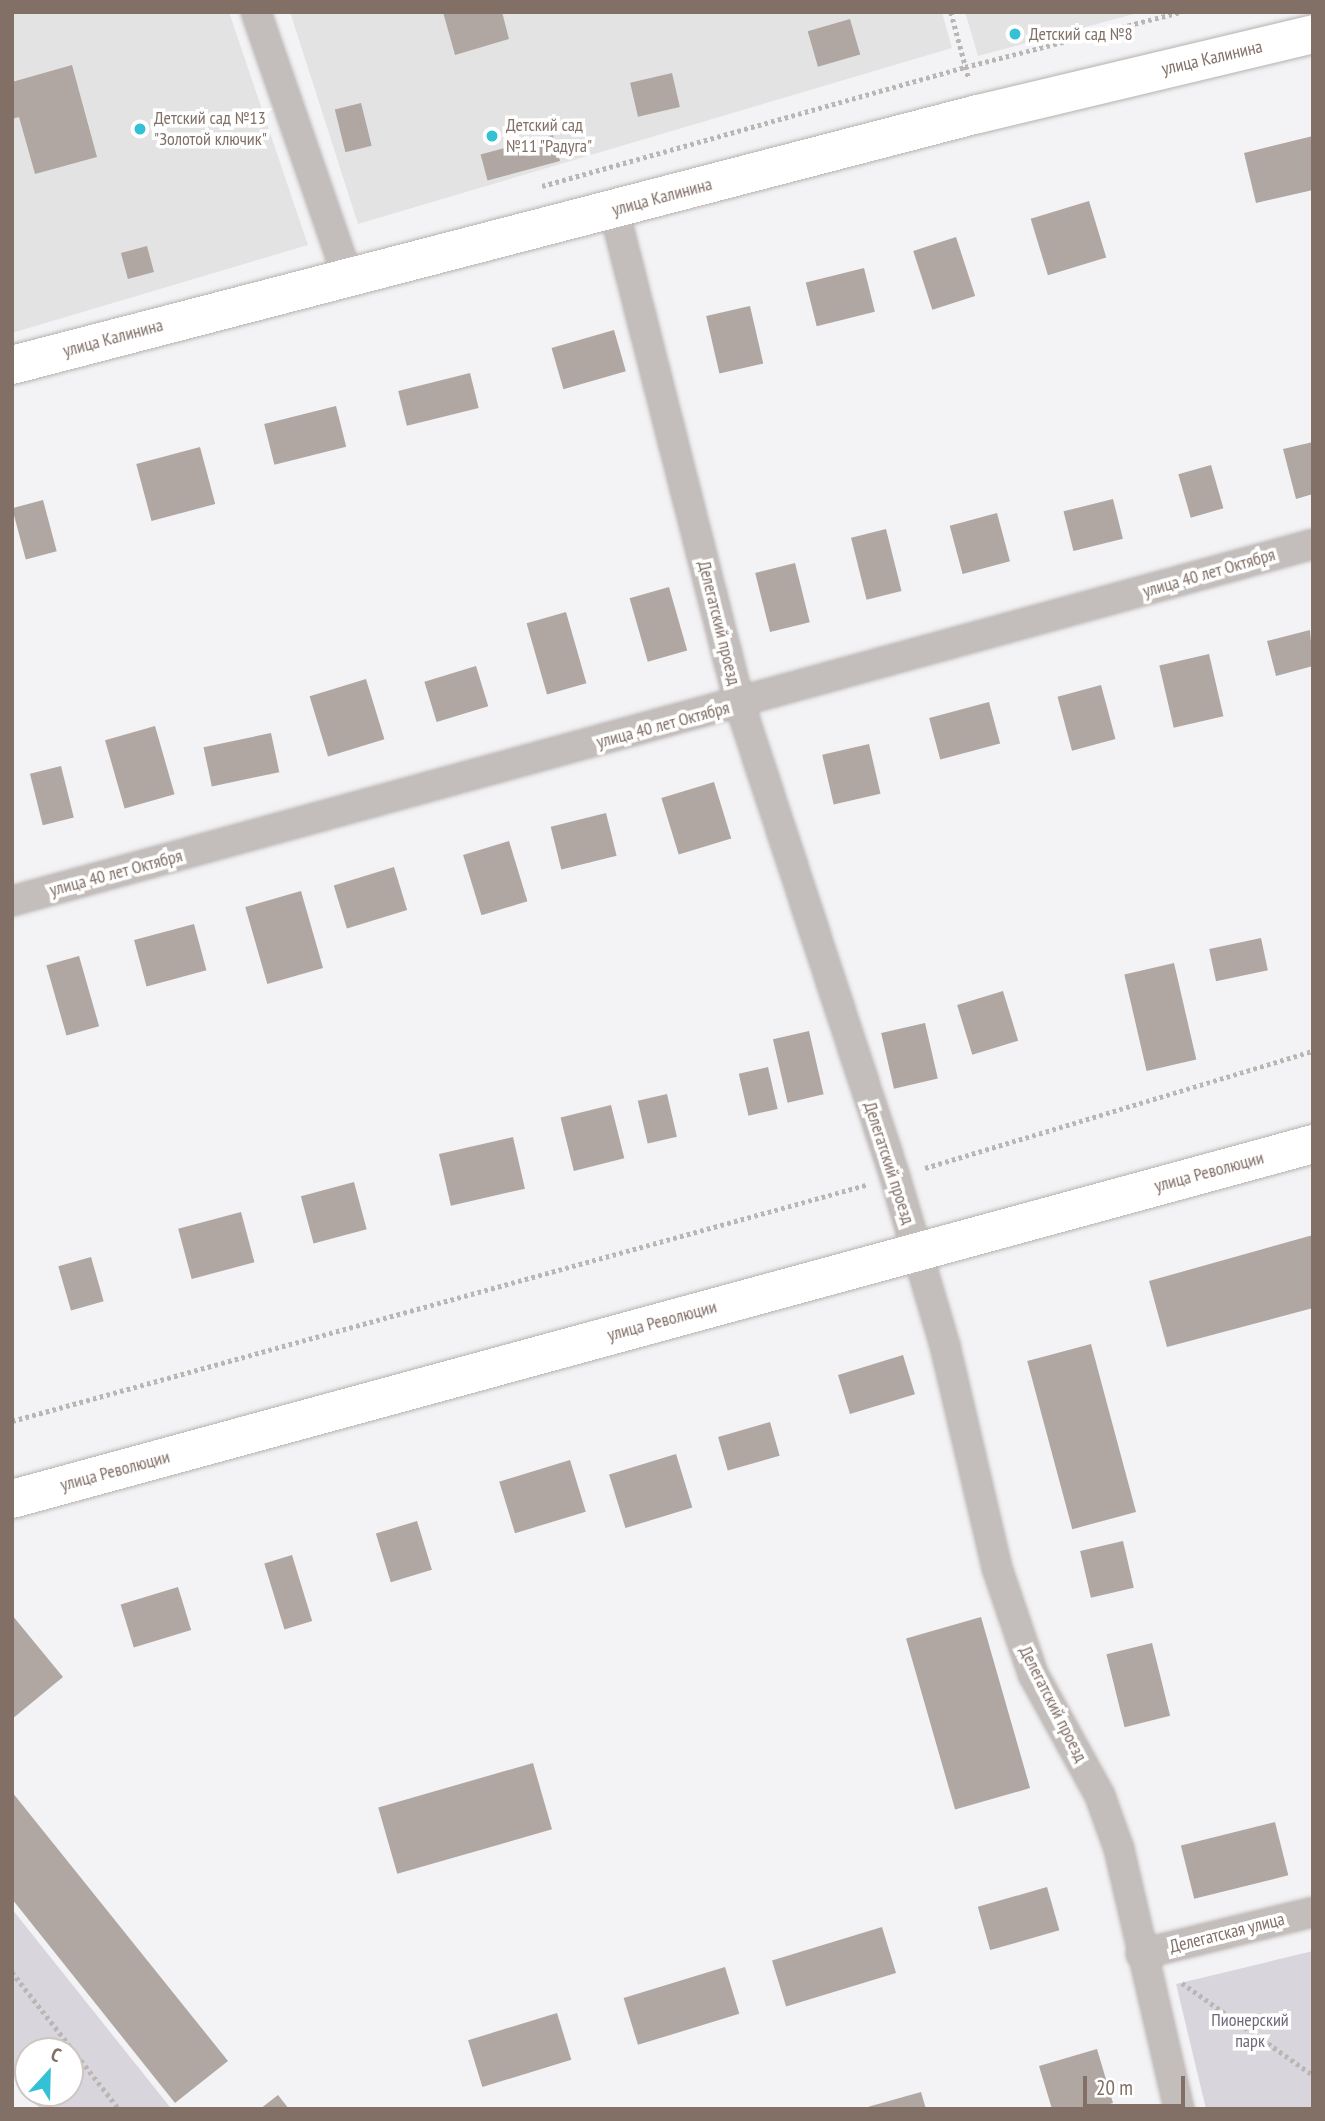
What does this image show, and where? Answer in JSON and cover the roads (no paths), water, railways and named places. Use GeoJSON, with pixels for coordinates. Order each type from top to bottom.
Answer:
{"type":"FeatureCollection","features":[{"type":"Feature","properties":{"kind":"street"},"geometry":{"type":"LineString","coordinates":[[256,12],[347,275]]}},
{"type":"Feature","properties":{"kind":"street","name":"улица Калинина"},"geometry":{"type":"LineString","coordinates":[[12,365],[347,275],[978,114],[1313,34]]}},
{"type":"Feature","properties":{"kind":"street","name":"Делегатский проезд"},"geometry":{"type":"LineString","coordinates":[[614,209],[740,705],[895,1177],[917,1251],[1011,1616],[1033,1674],[1100,1796],[1119,1849],[1141,1954],[1179,2109]]}},
{"type":"Feature","properties":{"kind":"street","name":"улица 40 лет Октября"},"geometry":{"type":"LineString","coordinates":[[12,901],[740,705],[1313,544]]}},
{"type":"Feature","properties":{"kind":"street","name":"улица Революции"},"geometry":{"type":"LineString","coordinates":[[12,1499],[1313,1144]]}},
{"type":"Feature","properties":{"kind":"street","name":"Делегатская улица"},"geometry":{"type":"LineString","coordinates":[[1141,1954],[1313,1912]]}},
{"type":"Feature","properties":{"kind":"place","name":"Детский сад №8"},"geometry":{"type":"Point","coordinates":[1015,34]}},
{"type":"Feature","properties":{"kind":"place","name":"Детский сад №13 \"Золотой ключик\""},"geometry":{"type":"Point","coordinates":[140,129]}},
{"type":"Feature","properties":{"kind":"place","name":"Детский сад №11 \"Радуга\""},"geometry":{"type":"Point","coordinates":[492,136]}},
{"type":"Feature","properties":{"kind":"park label","name":"Пионерский парк"},"geometry":{"type":"Point","coordinates":[1250,2031]}}]}
